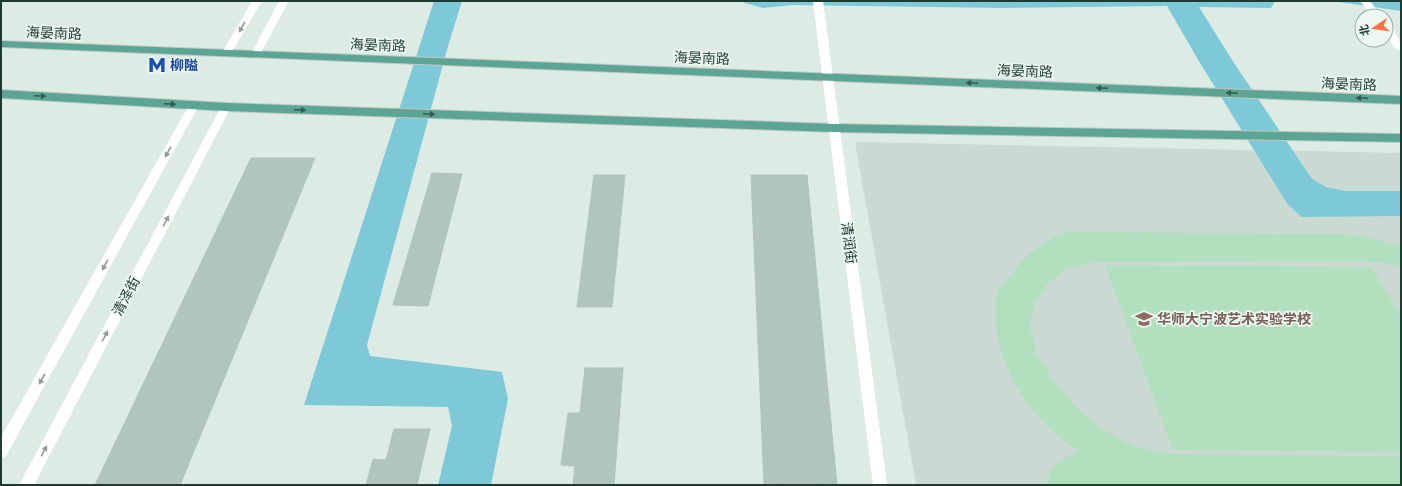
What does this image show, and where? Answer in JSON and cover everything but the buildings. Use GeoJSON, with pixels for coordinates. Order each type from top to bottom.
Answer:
{"type":"FeatureCollection","features":[{"type":"Feature","properties":{"kind":"main road","name":"海晏南路"},"geometry":{"type":"LineString","coordinates":[[1,44],[1401,100]]}},
{"type":"Feature","properties":{"kind":"main road"},"geometry":{"type":"LineString","coordinates":[[1,94],[226,107],[834,128],[1401,138]]}},
{"type":"Feature","properties":{"kind":"street"},"geometry":{"type":"LineString","coordinates":[[227,53],[257,1]]}},
{"type":"Feature","properties":{"kind":"street"},"geometry":{"type":"LineString","coordinates":[[256,54],[284,1]]}},
{"type":"Feature","properties":{"kind":"street","name":"清润街"},"geometry":{"type":"LineString","coordinates":[[818,1],[880,485]]}},
{"type":"Feature","properties":{"kind":"street"},"geometry":{"type":"LineString","coordinates":[[1394,39],[1401,48]]}},
{"type":"Feature","properties":{"kind":"street"},"geometry":{"type":"LineString","coordinates":[[1,451],[194,105]]}},
{"type":"Feature","properties":{"kind":"street","name":"清泽街"},"geometry":{"type":"LineString","coordinates":[[26,485],[226,107]]}},
{"type":"Feature","properties":{"kind":"shaded area","name":"华师大宁波艺术实验学校"},"geometry":{"type":"Polygon","coordinates":[[[855,142],[1401,153],[1401,485],[916,485],[855,142]]]}},
{"type":"Feature","properties":{"kind":"green space"},"geometry":{"type":"Polygon","coordinates":[[[1066,232],[1336,234],[1362,236],[1401,246],[1401,268],[1388,263],[1363,261],[1096,262],[1067,269],[1047,284],[1034,306],[1030,327],[1036,353],[1051,377],[1075,406],[1097,426],[1133,446],[1168,454],[1401,456],[1401,485],[1048,485],[1051,472],[1054,467],[1062,460],[1079,451],[1058,437],[1041,420],[1020,392],[1011,376],[999,343],[996,326],[996,300],[997,295],[1003,285],[1026,258],[1051,238],[1066,232]]]}},
{"type":"Feature","properties":{"kind":"green space"},"geometry":{"type":"Polygon","coordinates":[[[1105,265],[1371,267],[1401,315],[1401,452],[1173,450],[1105,265]]]}},
{"type":"Feature","properties":{"kind":"water"},"geometry":{"type":"Polygon","coordinates":[[[434,1],[462,1],[448,46],[367,345],[370,356],[502,372],[508,399],[491,485],[438,485],[452,426],[448,407],[304,405],[434,1]]]}},
{"type":"Feature","properties":{"kind":"water"},"geometry":{"type":"Polygon","coordinates":[[[702,1],[1275,1],[1271,8],[1199,7],[1234,63],[1312,179],[1326,187],[1345,191],[1401,191],[1401,216],[1302,217],[1288,205],[1200,63],[1167,6],[1001,8],[792,5],[763,8],[742,2],[702,1]]]}},
{"type":"Feature","properties":{"kind":"water"},"geometry":{"type":"Polygon","coordinates":[[[1332,1],[1401,1],[1401,11],[1394,10],[1394,8],[1380,8],[1332,1]]]}},
{"type":"Feature","properties":{"kind":"place","name":"柳隘"},"geometry":{"type":"Point","coordinates":[157,65]}},
{"type":"Feature","properties":{"kind":"place","name":"华师大宁波艺术实验学校"},"geometry":{"type":"Point","coordinates":[1144,319]}}]}
